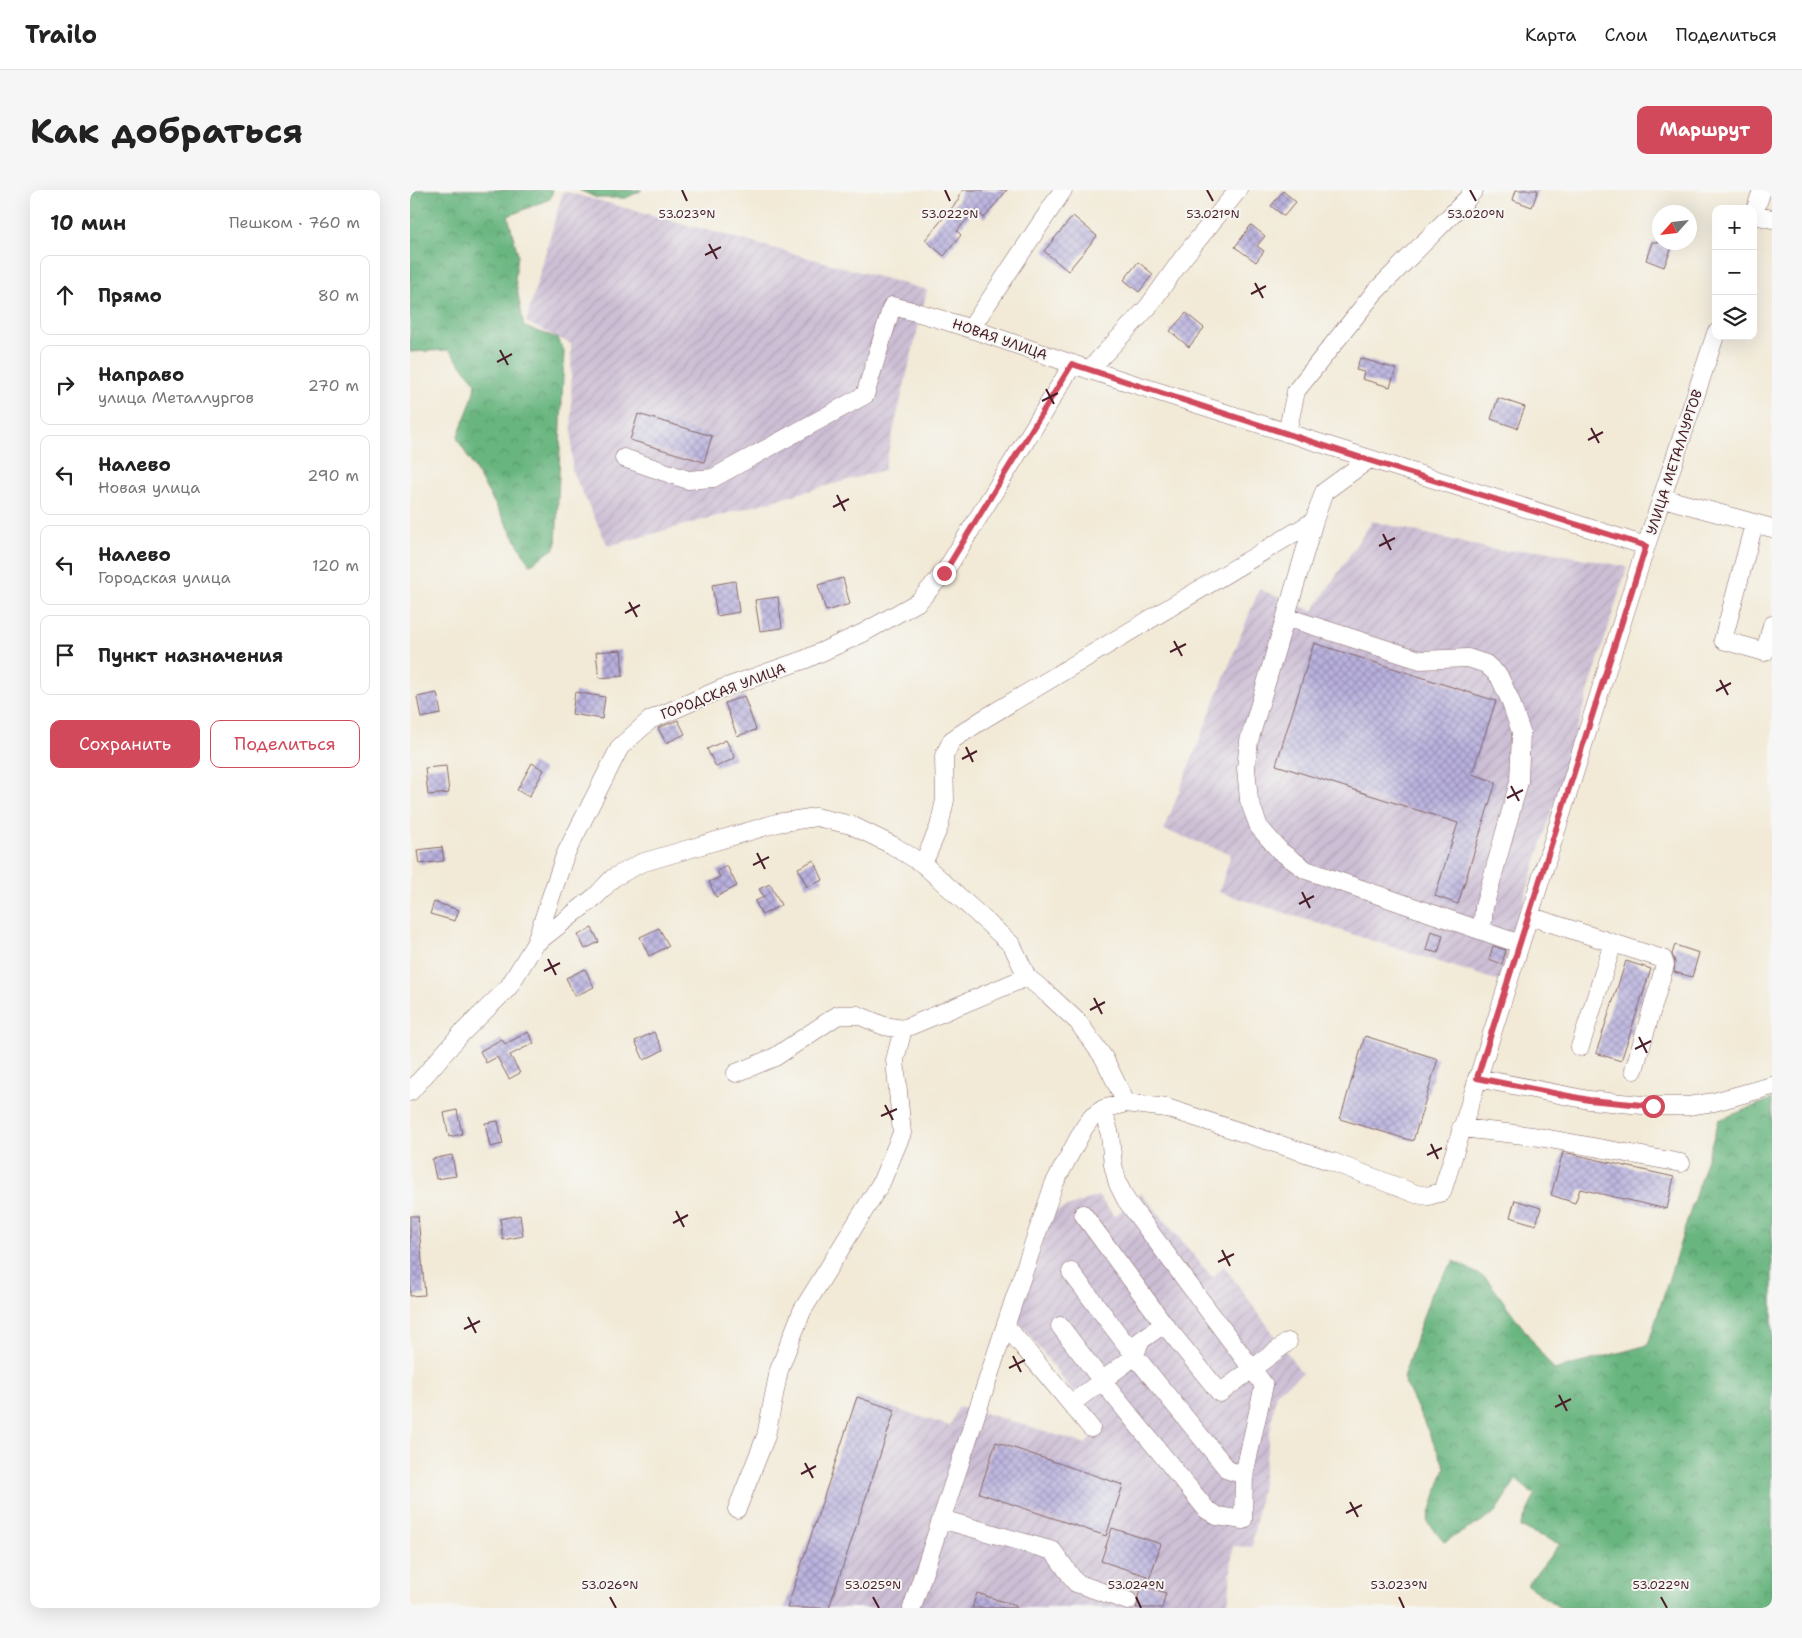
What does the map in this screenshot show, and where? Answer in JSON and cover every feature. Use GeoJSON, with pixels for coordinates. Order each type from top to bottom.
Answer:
{"type":"FeatureCollection","features":[{"type":"Feature","properties":{"kind":"street"},"geometry":{"type":"LineString","coordinates":[[971,328],[1064,190]]}},
{"type":"Feature","properties":{"kind":"street","name":"ГОРОДСКАЯ УЛИЦА"},"geometry":{"type":"LineString","coordinates":[[410,1092],[462,1034],[508,988],[535,944],[565,854],[620,747],[650,720],[721,689],[806,659],[863,633],[918,602],[944,573],[1081,367],[1148,308],[1182,260],[1238,190]]}},
{"type":"Feature","properties":{"kind":"street"},"geometry":{"type":"LineString","coordinates":[[1287,433],[1296,391],[1374,294],[1474,190]]}},
{"type":"Feature","properties":{"kind":"street"},"geometry":{"type":"LineString","coordinates":[[1757,206],[1762,190]]}},
{"type":"Feature","properties":{"kind":"street"},"geometry":{"type":"LineString","coordinates":[[1757,216],[1772,219]]}},
{"type":"Feature","properties":{"kind":"street","name":"НОВАЯ УЛИЦА"},"geometry":{"type":"LineString","coordinates":[[624,458],[688,480],[713,478],[865,395],[892,306],[971,328],[1081,367],[1368,460],[1646,546]]}},
{"type":"Feature","properties":{"kind":"street","name":"УЛИЦА МЕТАЛЛУРГОВ"},"geometry":{"type":"LineString","coordinates":[[1126,1103],[1167,1108],[1332,1162],[1416,1194],[1428,1196],[1442,1192],[1646,546],[1714,340]]}},
{"type":"Feature","properties":{"kind":"street"},"geometry":{"type":"LineString","coordinates":[[1368,460],[1324,492],[1249,741],[1246,768],[1249,800],[1259,827],[1280,851],[1306,870],[1520,944]]}},
{"type":"Feature","properties":{"kind":"street"},"geometry":{"type":"LineString","coordinates":[[1663,498],[1772,528]]}},
{"type":"Feature","properties":{"kind":"street"},"geometry":{"type":"LineString","coordinates":[[923,864],[939,827],[945,800],[944,756],[952,740],[982,720],[1314,521]]}},
{"type":"Feature","properties":{"kind":"street"},"geometry":{"type":"LineString","coordinates":[[1754,524],[1723,640],[1765,652],[1772,625]]}},
{"type":"Feature","properties":{"kind":"street"},"geometry":{"type":"LineString","coordinates":[[1286,617],[1420,660],[1468,658],[1486,664],[1499,676],[1521,732],[1519,782],[1484,908],[1482,931]]}},
{"type":"Feature","properties":{"kind":"street"},"geometry":{"type":"LineString","coordinates":[[535,944],[596,896],[613,878],[641,862],[777,823],[816,816],[851,825],[892,845],[923,864],[1012,945],[1027,977],[1078,1022],[1104,1058],[1126,1103],[1103,1109],[1092,1117],[1084,1128],[1054,1184],[912,1608]]}},
{"type":"Feature","properties":{"kind":"street"},"geometry":{"type":"LineString","coordinates":[[1529,916],[1665,961],[1634,1070]]}},
{"type":"Feature","properties":{"kind":"street"},"geometry":{"type":"LineString","coordinates":[[1580,1047],[1613,943]]}},
{"type":"Feature","properties":{"kind":"street"},"geometry":{"type":"LineString","coordinates":[[736,1073],[775,1057],[838,1015],[858,1015],[884,1026],[903,1029],[1027,977]]}},
{"type":"Feature","properties":{"kind":"street"},"geometry":{"type":"LineString","coordinates":[[737,1509],[766,1436],[779,1370],[802,1310],[881,1183],[902,1134],[895,1060],[903,1029]]}},
{"type":"Feature","properties":{"kind":"street"},"geometry":{"type":"LineString","coordinates":[[1477,1078],[1589,1100],[1653,1106],[1688,1106],[1714,1102],[1772,1086]]}},
{"type":"Feature","properties":{"kind":"street"},"geometry":{"type":"LineString","coordinates":[[1060,1326],[1102,1381],[1207,1510],[1217,1516],[1243,1520],[1244,1475],[1264,1385],[1126,1200],[1118,1184],[1113,1165],[1110,1135],[1103,1109]]}},
{"type":"Feature","properties":{"kind":"street"},"geometry":{"type":"LineString","coordinates":[[1461,1128],[1534,1136],[1682,1163]]}},
{"type":"Feature","properties":{"kind":"street"},"geometry":{"type":"LineString","coordinates":[[1083,1214],[1164,1324],[1220,1394],[1288,1342]]}},
{"type":"Feature","properties":{"kind":"street"},"geometry":{"type":"LineString","coordinates":[[1071,1272],[1135,1356],[1228,1470],[1244,1475]]}},
{"type":"Feature","properties":{"kind":"street"},"geometry":{"type":"LineString","coordinates":[[1071,1404],[1135,1356],[1140,1341],[1164,1324]]}},
{"type":"Feature","properties":{"kind":"street"},"geometry":{"type":"LineString","coordinates":[[1006,1326],[1091,1428]]}},
{"type":"Feature","properties":{"kind":"street"},"geometry":{"type":"LineString","coordinates":[[941,1519],[1053,1551],[1076,1583],[1128,1601]]}},
{"type":"Feature","properties":{"kind":"shaded area"},"geometry":{"type":"Polygon","coordinates":[[[563,191],[927,290],[884,470],[608,546],[572,471],[571,344],[526,322],[563,191]]]}},
{"type":"Feature","properties":{"kind":"shaded area"},"geometry":{"type":"Polygon","coordinates":[[[1372,521],[1499,551],[1539,550],[1627,567],[1499,981],[1219,892],[1231,854],[1164,830],[1259,589],[1313,611],[1372,521]]]}},
{"type":"Feature","properties":{"kind":"shaded area"},"geometry":{"type":"Polygon","coordinates":[[[1141,1193],[1212,1277],[1224,1266],[1302,1373],[1276,1393],[1252,1547],[1233,1546],[1228,1608],[784,1608],[857,1397],[950,1426],[958,1407],[978,1411],[1086,1444],[1099,1426],[1017,1319],[1053,1212],[1098,1196],[1115,1216],[1141,1193]]]}},
{"type":"Feature","properties":{"kind":"green space"},"geometry":{"type":"Polygon","coordinates":[[[410,190],[553,190],[550,199],[508,216],[518,255],[515,278],[524,327],[558,338],[564,351],[556,547],[530,565],[457,438],[476,383],[449,350],[410,352],[410,190]]]}},
{"type":"Feature","properties":{"kind":"green space"},"geometry":{"type":"Polygon","coordinates":[[[579,190],[642,190],[626,198],[597,198],[579,190]]]}},
{"type":"Feature","properties":{"kind":"green space"},"geometry":{"type":"Polygon","coordinates":[[[1772,1099],[1772,1608],[1560,1608],[1527,1585],[1560,1544],[1520,1527],[1535,1495],[1516,1480],[1493,1515],[1444,1542],[1427,1522],[1445,1467],[1403,1378],[1431,1293],[1454,1261],[1487,1279],[1554,1370],[1648,1345],[1719,1120],[1772,1099]]]}},
{"type":"Feature","properties":{"kind":"building"},"geometry":{"type":"Polygon","coordinates":[[[963,190],[1007,190],[984,218],[975,210],[957,231],[961,235],[944,256],[925,240],[960,198],[958,197],[963,190]]]}},
{"type":"Feature","properties":{"kind":"building"},"geometry":{"type":"Polygon","coordinates":[[[1516,190],[1538,190],[1532,207],[1513,200],[1516,190]]]}},
{"type":"Feature","properties":{"kind":"building"},"geometry":{"type":"Polygon","coordinates":[[[1283,191],[1296,202],[1284,216],[1271,206],[1283,191]]]}},
{"type":"Feature","properties":{"kind":"building"},"geometry":{"type":"Polygon","coordinates":[[[1073,216],[1097,236],[1068,271],[1044,251],[1073,216]]]}},
{"type":"Feature","properties":{"kind":"building"},"geometry":{"type":"Polygon","coordinates":[[[1251,225],[1265,236],[1257,246],[1264,251],[1256,262],[1235,247],[1251,225]]]}},
{"type":"Feature","properties":{"kind":"building"},"geometry":{"type":"Polygon","coordinates":[[[1652,242],[1652,250],[1671,250],[1664,267],[1646,260],[1652,242]]]}},
{"type":"Feature","properties":{"kind":"building"},"geometry":{"type":"Polygon","coordinates":[[[1138,262],[1153,274],[1139,292],[1124,280],[1138,262]]]}},
{"type":"Feature","properties":{"kind":"building"},"geometry":{"type":"Polygon","coordinates":[[[1186,313],[1204,328],[1189,347],[1170,331],[1186,313]]]}},
{"type":"Feature","properties":{"kind":"building"},"geometry":{"type":"Polygon","coordinates":[[[1360,358],[1396,369],[1390,387],[1362,379],[1364,372],[1356,370],[1360,358]]]}},
{"type":"Feature","properties":{"kind":"building"},"geometry":{"type":"Polygon","coordinates":[[[1498,398],[1525,407],[1517,428],[1491,419],[1498,398]]]}},
{"type":"Feature","properties":{"kind":"building"},"geometry":{"type":"Polygon","coordinates":[[[638,414],[712,436],[704,462],[630,440],[638,414]]]}},
{"type":"Feature","properties":{"kind":"building"},"geometry":{"type":"Polygon","coordinates":[[[843,578],[850,604],[826,611],[818,585],[843,578]]]}},
{"type":"Feature","properties":{"kind":"building"},"geometry":{"type":"Polygon","coordinates":[[[735,581],[739,612],[717,616],[712,585],[735,581]]]}},
{"type":"Feature","properties":{"kind":"building"},"geometry":{"type":"Polygon","coordinates":[[[778,597],[782,628],[760,631],[755,600],[778,597]]]}},
{"type":"Feature","properties":{"kind":"building"},"geometry":{"type":"Polygon","coordinates":[[[1314,643],[1496,701],[1472,774],[1496,782],[1458,904],[1435,896],[1458,823],[1276,765],[1314,643]]]}},
{"type":"Feature","properties":{"kind":"building"},"geometry":{"type":"Polygon","coordinates":[[[621,650],[623,676],[599,678],[596,652],[621,650]]]}},
{"type":"Feature","properties":{"kind":"building"},"geometry":{"type":"Polygon","coordinates":[[[575,692],[605,697],[602,719],[572,714],[575,692]]]}},
{"type":"Feature","properties":{"kind":"building"},"geometry":{"type":"Polygon","coordinates":[[[437,693],[441,714],[421,718],[417,697],[437,693]]]}},
{"type":"Feature","properties":{"kind":"building"},"geometry":{"type":"Polygon","coordinates":[[[744,696],[756,730],[737,736],[725,703],[744,696]]]}},
{"type":"Feature","properties":{"kind":"building"},"geometry":{"type":"Polygon","coordinates":[[[678,720],[685,734],[666,743],[658,728],[678,720]]]}},
{"type":"Feature","properties":{"kind":"building"},"geometry":{"type":"Polygon","coordinates":[[[726,740],[735,758],[716,767],[707,749],[726,740]]]}},
{"type":"Feature","properties":{"kind":"building"},"geometry":{"type":"Polygon","coordinates":[[[532,763],[544,770],[529,797],[517,790],[532,763]]]}},
{"type":"Feature","properties":{"kind":"building"},"geometry":{"type":"Polygon","coordinates":[[[446,766],[449,793],[428,795],[425,768],[446,766]]]}},
{"type":"Feature","properties":{"kind":"building"},"geometry":{"type":"Polygon","coordinates":[[[442,847],[444,861],[419,864],[417,850],[442,847]]]}},
{"type":"Feature","properties":{"kind":"building"},"geometry":{"type":"Polygon","coordinates":[[[814,860],[823,880],[807,887],[798,868],[814,860]]]}},
{"type":"Feature","properties":{"kind":"building"},"geometry":{"type":"Polygon","coordinates":[[[727,866],[737,886],[716,897],[709,882],[720,877],[717,871],[727,866]]]}},
{"type":"Feature","properties":{"kind":"building"},"geometry":{"type":"Polygon","coordinates":[[[770,884],[781,905],[762,915],[755,901],[764,897],[759,889],[770,884]]]}},
{"type":"Feature","properties":{"kind":"building"},"geometry":{"type":"Polygon","coordinates":[[[434,902],[459,910],[455,921],[430,914],[434,902]]]}},
{"type":"Feature","properties":{"kind":"building"},"geometry":{"type":"Polygon","coordinates":[[[592,928],[599,942],[585,949],[578,935],[592,928]]]}},
{"type":"Feature","properties":{"kind":"building"},"geometry":{"type":"Polygon","coordinates":[[[659,928],[669,946],[649,956],[640,937],[659,928]]]}},
{"type":"Feature","properties":{"kind":"building"},"geometry":{"type":"Polygon","coordinates":[[[1431,931],[1443,935],[1438,953],[1426,950],[1431,931]]]}},
{"type":"Feature","properties":{"kind":"building"},"geometry":{"type":"Polygon","coordinates":[[[1675,945],[1699,953],[1692,977],[1674,972],[1675,962],[1672,954],[1675,945]]]}},
{"type":"Feature","properties":{"kind":"building"},"geometry":{"type":"Polygon","coordinates":[[[1493,946],[1506,950],[1502,964],[1489,959],[1493,946]]]}},
{"type":"Feature","properties":{"kind":"building"},"geometry":{"type":"Polygon","coordinates":[[[1626,961],[1651,969],[1621,1061],[1596,1053],[1626,961]]]}},
{"type":"Feature","properties":{"kind":"building"},"geometry":{"type":"Polygon","coordinates":[[[585,969],[594,987],[575,996],[566,978],[585,969]]]}},
{"type":"Feature","properties":{"kind":"building"},"geometry":{"type":"Polygon","coordinates":[[[528,1032],[534,1043],[510,1055],[520,1073],[509,1079],[497,1057],[486,1063],[480,1051],[502,1039],[505,1044],[528,1032]]]}},
{"type":"Feature","properties":{"kind":"building"},"geometry":{"type":"Polygon","coordinates":[[[654,1032],[663,1050],[644,1060],[635,1041],[654,1032]]]}},
{"type":"Feature","properties":{"kind":"building"},"geometry":{"type":"Polygon","coordinates":[[[1365,1036],[1438,1059],[1413,1141],[1340,1119],[1365,1036]]]}},
{"type":"Feature","properties":{"kind":"building"},"geometry":{"type":"Polygon","coordinates":[[[457,1110],[462,1134],[449,1137],[444,1113],[457,1110]]]}},
{"type":"Feature","properties":{"kind":"building"},"geometry":{"type":"Polygon","coordinates":[[[498,1121],[503,1144],[490,1147],[485,1123],[498,1121]]]}},
{"type":"Feature","properties":{"kind":"building"},"geometry":{"type":"Polygon","coordinates":[[[1563,1152],[1674,1177],[1667,1209],[1580,1189],[1575,1203],[1551,1195],[1563,1152]]]}},
{"type":"Feature","properties":{"kind":"building"},"geometry":{"type":"Polygon","coordinates":[[[452,1155],[456,1176],[436,1179],[432,1159],[452,1155]]]}},
{"type":"Feature","properties":{"kind":"building"},"geometry":{"type":"Polygon","coordinates":[[[1515,1200],[1541,1208],[1536,1225],[1510,1217],[1515,1200]]]}},
{"type":"Feature","properties":{"kind":"building"},"geometry":{"type":"Polygon","coordinates":[[[520,1215],[523,1236],[503,1240],[500,1219],[520,1215]]]}},
{"type":"Feature","properties":{"kind":"building"},"geometry":{"type":"Polygon","coordinates":[[[410,1216],[418,1216],[425,1295],[410,1296],[410,1216]]]}},
{"type":"Feature","properties":{"kind":"building"},"geometry":{"type":"Polygon","coordinates":[[[857,1397],[895,1410],[829,1608],[787,1608],[857,1397]]]}},
{"type":"Feature","properties":{"kind":"building"},"geometry":{"type":"Polygon","coordinates":[[[996,1442],[1123,1485],[1106,1536],[979,1493],[996,1442]]]}},
{"type":"Feature","properties":{"kind":"building"},"geometry":{"type":"Polygon","coordinates":[[[1112,1528],[1161,1544],[1150,1577],[1101,1561],[1112,1528]]]}},
{"type":"Feature","properties":{"kind":"building"},"geometry":{"type":"Polygon","coordinates":[[[1141,1585],[1166,1593],[1162,1608],[1136,1608],[1141,1585]]]}},
{"type":"Feature","properties":{"kind":"building"},"geometry":{"type":"Polygon","coordinates":[[[977,1593],[1016,1606],[1016,1608],[972,1608],[977,1593]]]}},
{"type":"Feature","properties":{"kind":"route"},"geometry":{"type":"LineString","coordinates":[[944,573],[1072,364],[1368,460],[1646,546],[1477,1078],[1589,1100],[1653,1106]]}}]}
